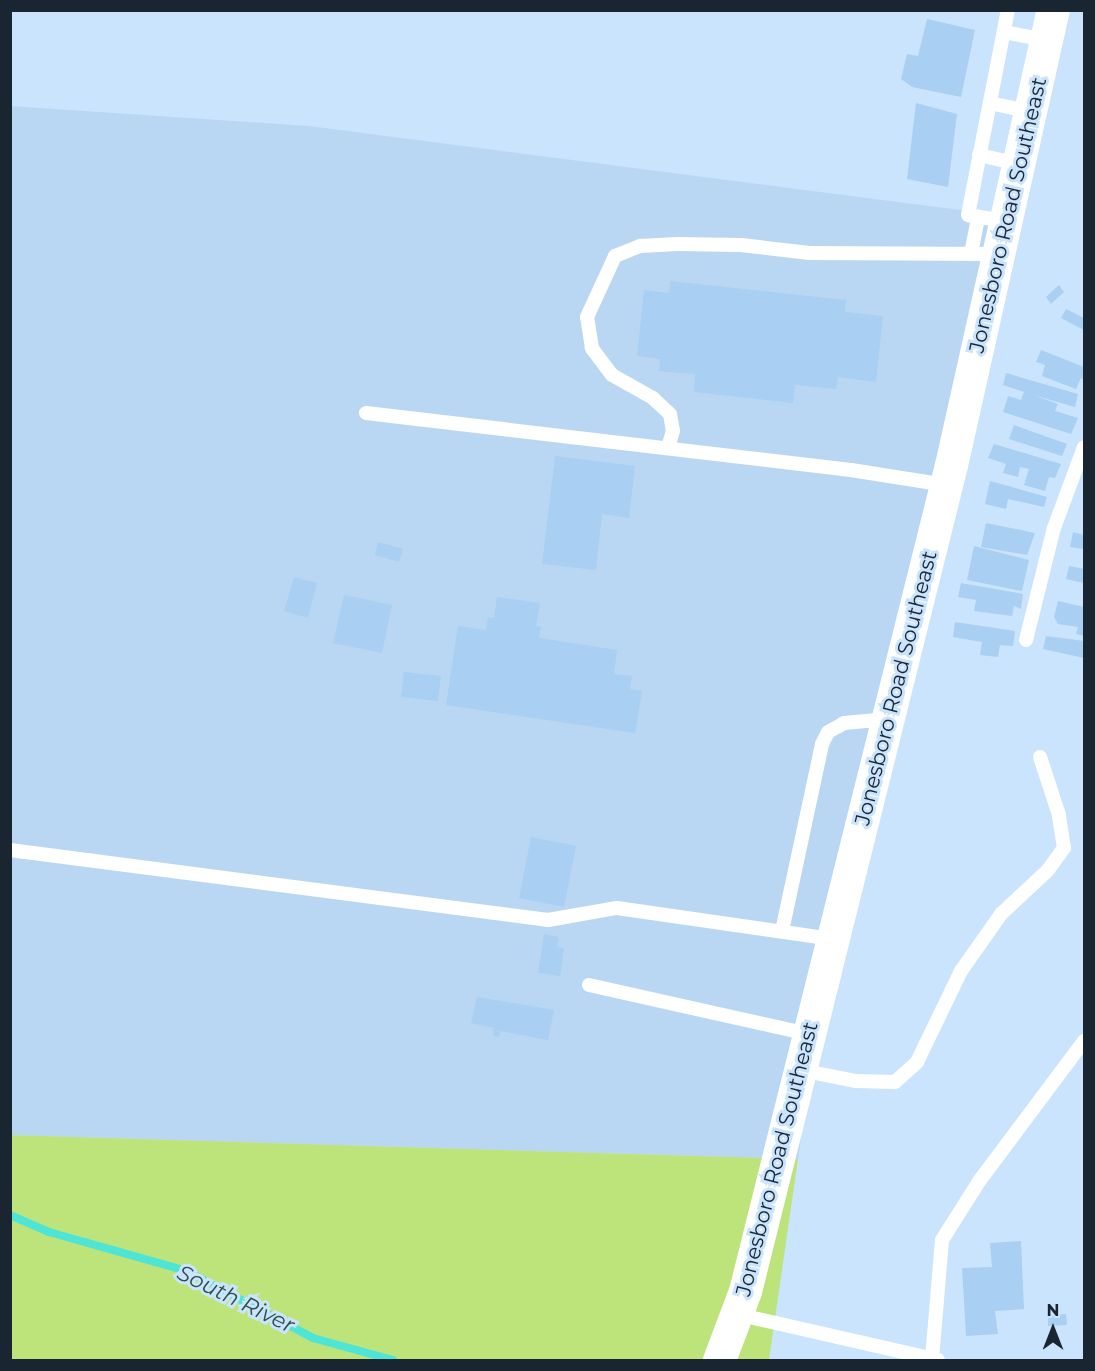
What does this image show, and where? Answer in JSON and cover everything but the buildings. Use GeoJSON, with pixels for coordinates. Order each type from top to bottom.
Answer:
{"type":"FeatureCollection","features":[{"type":"Feature","properties":{"kind":"main road","name":"Jonesboro Road Southeast"},"geometry":{"type":"LineString","coordinates":[[719,1360],[736,1314],[888,719],[946,485],[993,219],[1020,164],[1050,25]]}},
{"type":"Feature","properties":{"kind":"lane"},"geometry":{"type":"LineString","coordinates":[[993,219],[968,214],[1008,10]]}},
{"type":"Feature","properties":{"kind":"lane"},"geometry":{"type":"LineString","coordinates":[[1004,32],[1050,25]]}},
{"type":"Feature","properties":{"kind":"lane"},"geometry":{"type":"LineString","coordinates":[[990,103],[1032,112]]}},
{"type":"Feature","properties":{"kind":"lane"},"geometry":{"type":"LineString","coordinates":[[979,155],[1020,164]]}},
{"type":"Feature","properties":{"kind":"lane"},"geometry":{"type":"LineString","coordinates":[[668,448],[673,431],[670,414],[653,398],[612,375],[592,348],[587,317],[615,256],[640,246],[677,244],[741,245],[810,254],[985,254]]}},
{"type":"Feature","properties":{"kind":"lane"},"geometry":{"type":"LineString","coordinates":[[366,413],[668,448],[946,485]]}},
{"type":"Feature","properties":{"kind":"lane"},"geometry":{"type":"LineString","coordinates":[[1026,640],[1054,528],[1084,447]]}},
{"type":"Feature","properties":{"kind":"lane"},"geometry":{"type":"LineString","coordinates":[[782,931],[822,744],[828,732],[844,723],[888,719]]}},
{"type":"Feature","properties":{"kind":"lane"},"geometry":{"type":"LineString","coordinates":[[800,1070],[855,1081],[895,1082],[917,1062],[961,971],[1001,914],[1048,870],[1064,848],[1059,815],[1040,757]]}},
{"type":"Feature","properties":{"kind":"lane"},"geometry":{"type":"LineString","coordinates":[[10,850],[548,920],[617,908],[833,939]]}},
{"type":"Feature","properties":{"kind":"lane"},"geometry":{"type":"LineString","coordinates":[[589,985],[809,1034]]}},
{"type":"Feature","properties":{"kind":"lane"},"geometry":{"type":"LineString","coordinates":[[736,1314],[935,1360],[942,1240],[980,1180],[1084,1041]]}},
{"type":"Feature","properties":{"kind":"shaded area"},"geometry":{"type":"Polygon","coordinates":[[[10,106],[309,126],[1015,217],[821,997],[798,1159],[11,1135],[10,106]]]}},
{"type":"Feature","properties":{"kind":"green space"},"geometry":{"type":"Polygon","coordinates":[[[11,1135],[798,1159],[769,1360],[11,1360],[11,1135]]]}},
{"type":"Feature","properties":{"kind":"waterway","name":"South River"},"geometry":{"type":"LineString","coordinates":[[10,1215],[49,1232],[187,1271],[313,1338],[393,1360]]}}]}
